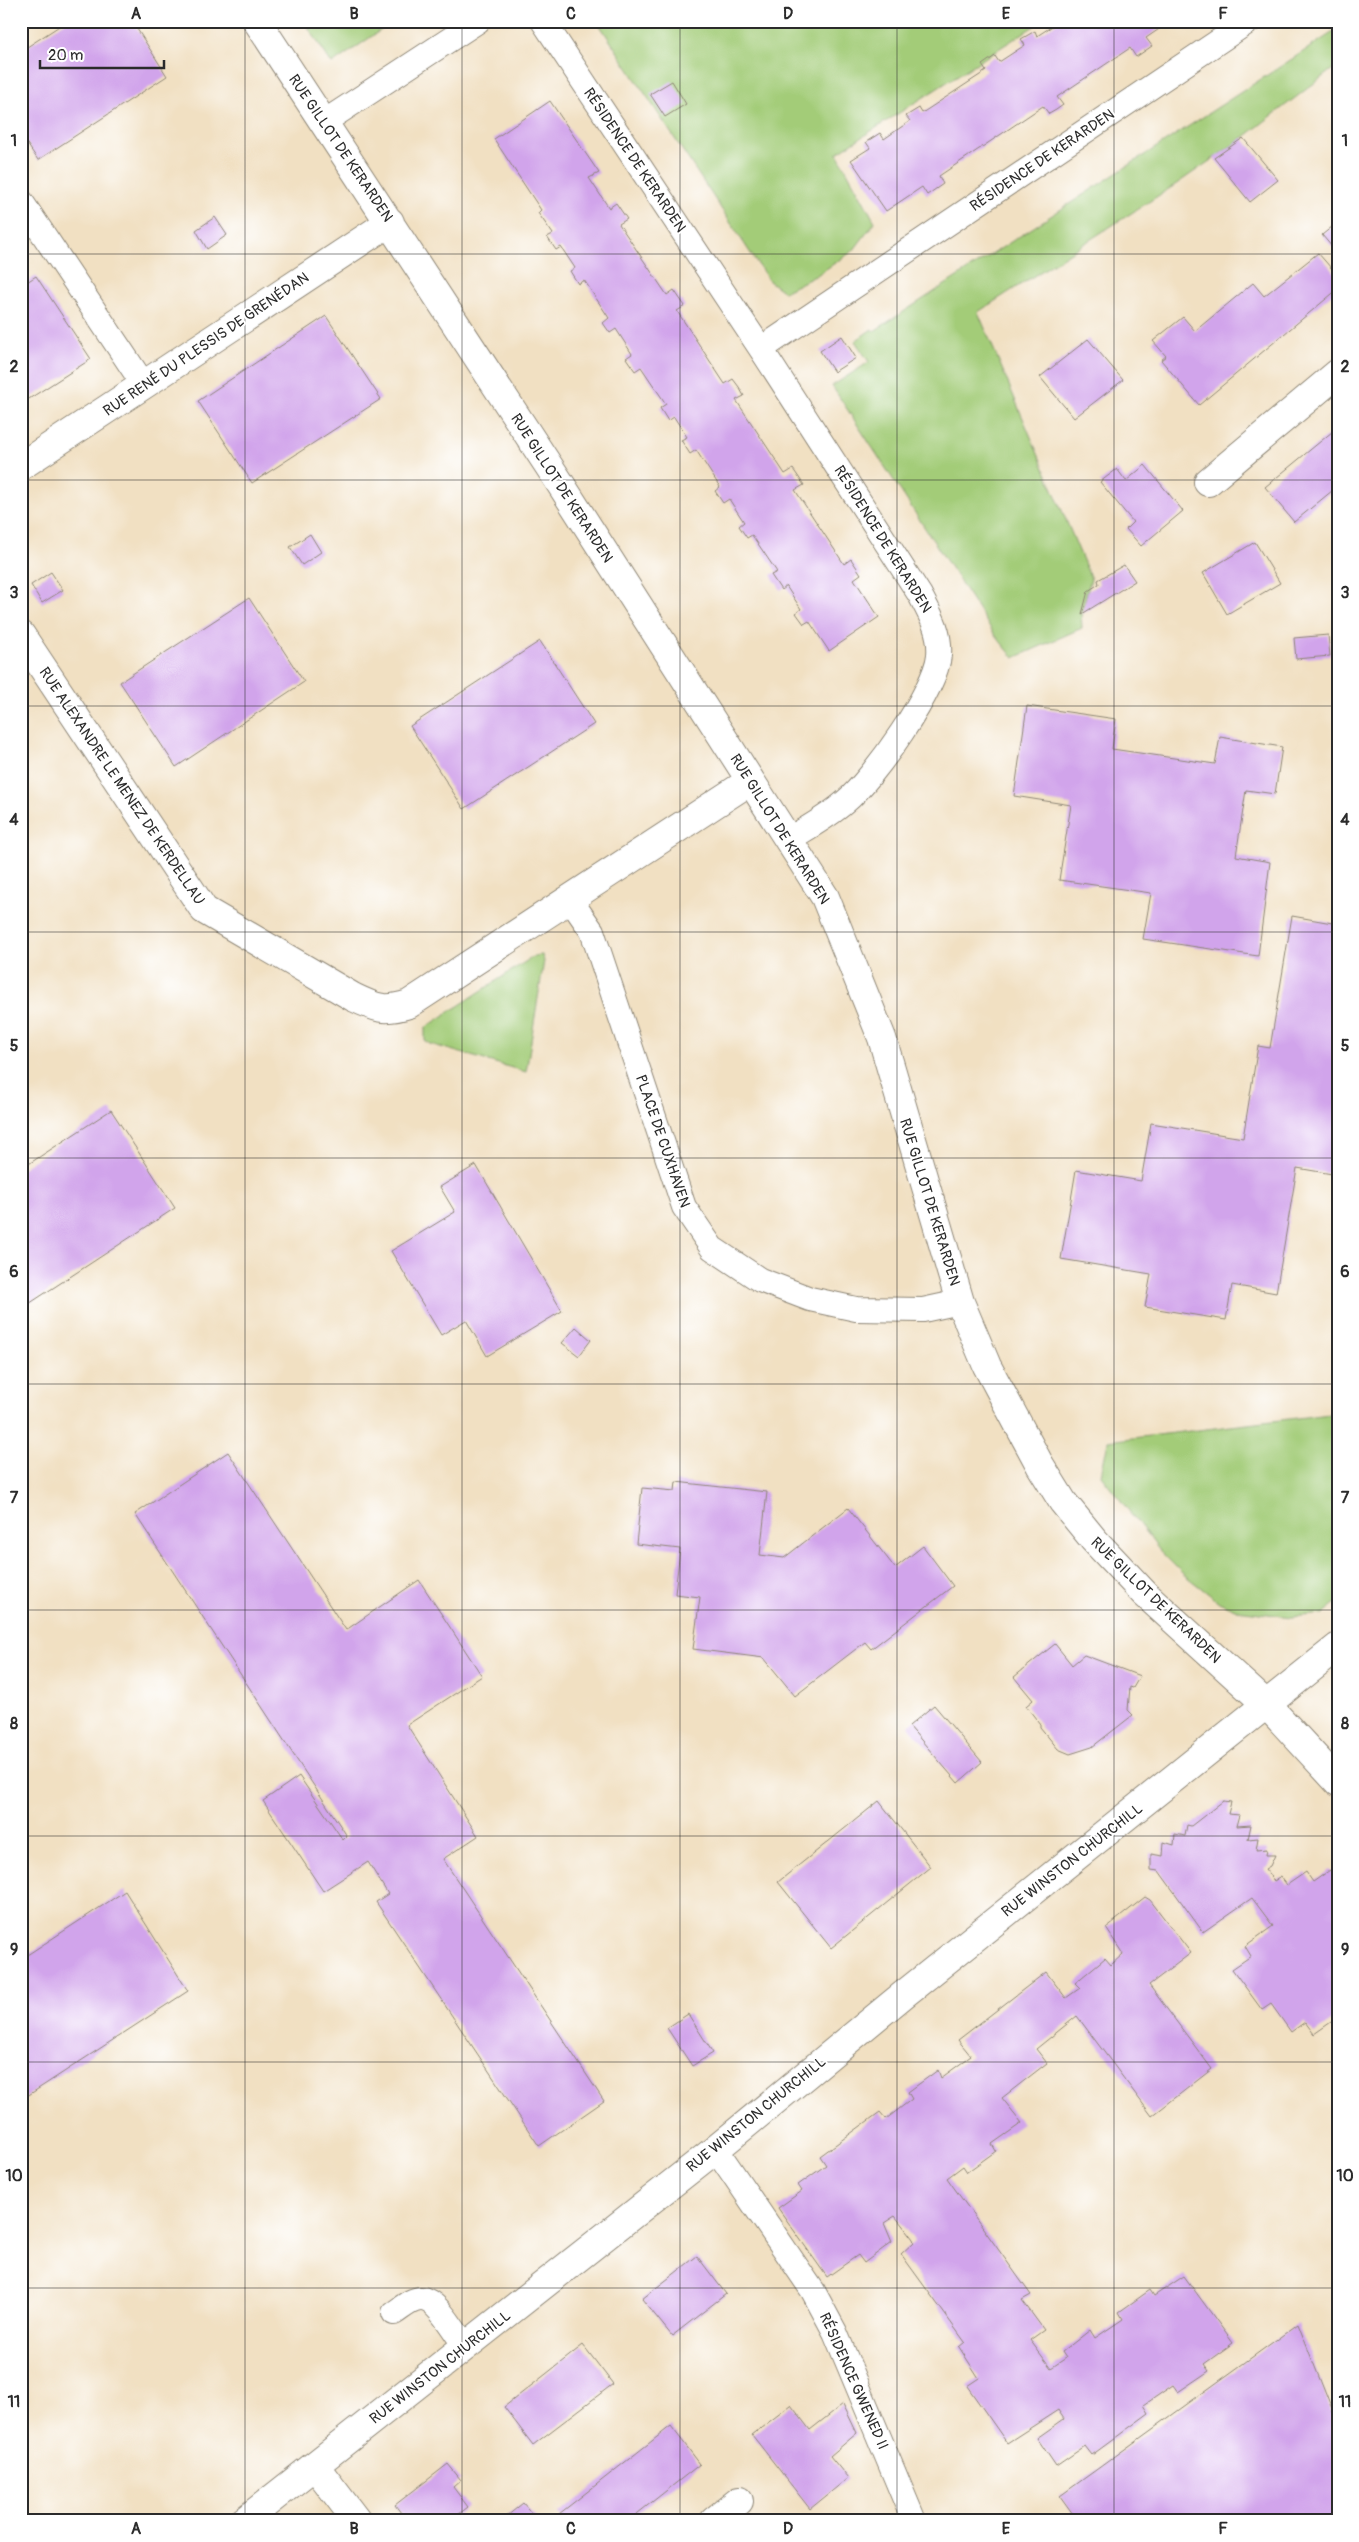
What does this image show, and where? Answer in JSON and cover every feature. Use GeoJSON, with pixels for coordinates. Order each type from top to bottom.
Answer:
{"type":"FeatureCollection","features":[{"type":"Feature","properties":{"kind":"street","name":"RUE GILLOT DE KERARDEN"},"geometry":{"type":"LineString","coordinates":[[257,21],[390,222],[825,897],[882,1038],[960,1302],[987,1366],[1040,1465],[1063,1502],[1094,1540],[1144,1593],[1266,1705],[1338,1782]]}},
{"type":"Feature","properties":{"kind":"street","name":"RUE RENÉ DU PLESSIS DE GRENÉDAN"},"geometry":{"type":"LineString","coordinates":[[21,466],[390,222]]}},
{"type":"Feature","properties":{"kind":"street"},"geometry":{"type":"LineString","coordinates":[[1208,482],[1338,373]]}},
{"type":"Feature","properties":{"kind":"street","name":"RUE ALEXANDRE LE MENEZ DE KERDELLAU"},"geometry":{"type":"LineString","coordinates":[[21,635],[204,910],[353,997],[370,1005],[390,1010],[409,1004],[569,898]]}},
{"type":"Feature","properties":{"kind":"street"},"geometry":{"type":"LineString","coordinates":[[569,898],[750,781]]}},
{"type":"Feature","properties":{"kind":"street","name":"RUE WINSTON CHURCHILL"},"geometry":{"type":"LineString","coordinates":[[244,2521],[716,2149],[903,1995],[1338,1647]]}},
{"type":"Feature","properties":{"kind":"street"},"geometry":{"type":"LineString","coordinates":[[315,2466],[356,2521]]}},
{"type":"Feature","properties":{"kind":"street"},"geometry":{"type":"LineString","coordinates":[[714,2521],[739,2501]]}},
{"type":"Feature","properties":{"kind":"lane"},"geometry":{"type":"LineString","coordinates":[[324,122],[478,21]]}},
{"type":"Feature","properties":{"kind":"lane","name":"RÉSIDENCE DE KERARDEN"},"geometry":{"type":"LineString","coordinates":[[543,21],[761,349],[920,595],[936,625],[939,655],[934,677],[898,739],[865,782],[845,802],[788,840]]}},
{"type":"Feature","properties":{"kind":"lane","name":"RÉSIDENCE DE KERARDEN"},"geometry":{"type":"LineString","coordinates":[[761,349],[1248,21]]}},
{"type":"Feature","properties":{"kind":"lane"},"geometry":{"type":"LineString","coordinates":[[21,202],[144,385]]}},
{"type":"Feature","properties":{"kind":"lane","name":"PLACE DE CUXHAVEN"},"geometry":{"type":"LineString","coordinates":[[569,898],[592,931],[684,1206],[712,1248],[760,1280],[810,1299],[856,1309],[923,1310],[960,1302]]}},
{"type":"Feature","properties":{"kind":"lane","name":"RÉSIDENCE GWENED II"},"geometry":{"type":"LineString","coordinates":[[716,2149],[813,2292],[835,2332],[914,2521]]}},
{"type":"Feature","properties":{"kind":"lane"},"geometry":{"type":"LineString","coordinates":[[394,2313],[409,2302],[422,2299],[434,2303],[465,2346]]}},
{"type":"Feature","properties":{"kind":"green space"},"geometry":{"type":"Polygon","coordinates":[[[304,21],[394,21],[332,64],[304,21]]]}},
{"type":"Feature","properties":{"kind":"green space"},"geometry":{"type":"Polygon","coordinates":[[[597,21],[1042,21],[837,153],[875,222],[853,251],[817,275],[784,292],[769,281],[597,21]]]}},
{"type":"Feature","properties":{"kind":"green space"},"geometry":{"type":"Polygon","coordinates":[[[1338,29],[1338,65],[1243,138],[1175,185],[978,312],[1091,579],[1081,612],[1082,628],[1014,658],[995,635],[832,386],[869,362],[855,341],[872,329],[874,331],[1338,29]]]}},
{"type":"Feature","properties":{"kind":"green space"},"geometry":{"type":"Polygon","coordinates":[[[542,955],[544,961],[526,1072],[425,1041],[425,1028],[534,956],[542,955]]]}},
{"type":"Feature","properties":{"kind":"green space"},"geometry":{"type":"Polygon","coordinates":[[[1338,1413],[1338,1602],[1323,1614],[1292,1617],[1237,1610],[1219,1602],[1182,1573],[1160,1551],[1101,1475],[1108,1441],[1338,1413]]]}},
{"type":"Feature","properties":{"kind":"building"},"geometry":{"type":"Polygon","coordinates":[[[67,21],[132,21],[167,76],[38,160],[21,135],[21,51],[67,21]]]}},
{"type":"Feature","properties":{"kind":"building"},"geometry":{"type":"Polygon","coordinates":[[[1060,21],[1171,21],[1146,38],[1152,46],[1136,57],[1130,48],[1057,97],[1063,105],[1056,110],[1049,114],[1043,106],[939,176],[943,184],[927,195],[922,187],[886,211],[851,160],[870,148],[866,142],[880,133],[884,139],[910,121],[906,116],[919,108],[922,113],[986,71],[982,65],[995,56],[999,62],[1025,45],[1021,39],[1035,31],[1037,36],[1060,21]]]}},
{"type":"Feature","properties":{"kind":"building"},"geometry":{"type":"Polygon","coordinates":[[[672,81],[686,104],[665,117],[650,94],[672,81]]]}},
{"type":"Feature","properties":{"kind":"building"},"geometry":{"type":"Polygon","coordinates":[[[550,101],[599,173],[589,178],[609,208],[616,203],[627,219],[619,224],[667,295],[674,290],[685,306],[677,311],[725,384],[733,379],[739,387],[744,396],[736,400],[785,474],[793,469],[804,485],[795,490],[844,564],[851,559],[861,574],[854,579],[879,617],[829,651],[809,621],[804,624],[796,613],[801,609],[786,586],[781,590],[771,575],[777,572],[752,535],[747,538],[739,526],[744,522],[729,499],[723,503],[715,491],[720,487],[696,450],[690,454],[681,440],[687,437],[674,417],[668,421],[660,408],[666,404],[641,367],[635,371],[626,358],[632,354],[616,329],[610,333],[603,323],[609,318],[584,280],[578,284],[570,271],[575,268],[561,247],[556,250],[547,237],[553,234],[538,213],[541,210],[494,139],[550,101]]]}},
{"type":"Feature","properties":{"kind":"building"},"geometry":{"type":"Polygon","coordinates":[[[1243,138],[1278,180],[1250,202],[1214,158],[1243,138]]]}},
{"type":"Feature","properties":{"kind":"building"},"geometry":{"type":"Polygon","coordinates":[[[215,217],[227,235],[207,249],[196,230],[215,217]]]}},
{"type":"Feature","properties":{"kind":"building"},"geometry":{"type":"Polygon","coordinates":[[[1338,222],[1338,254],[1322,235],[1338,222]]]}},
{"type":"Feature","properties":{"kind":"building"},"geometry":{"type":"Polygon","coordinates":[[[1318,253],[1338,276],[1338,289],[1199,405],[1161,360],[1166,356],[1153,341],[1183,317],[1195,331],[1253,283],[1264,296],[1318,253]]]}},
{"type":"Feature","properties":{"kind":"building"},"geometry":{"type":"Polygon","coordinates":[[[36,276],[91,359],[21,404],[21,286],[36,276]]]}},
{"type":"Feature","properties":{"kind":"building"},"geometry":{"type":"Polygon","coordinates":[[[326,316],[381,399],[252,483],[198,401],[326,316]]]}},
{"type":"Feature","properties":{"kind":"building"},"geometry":{"type":"Polygon","coordinates":[[[842,336],[856,358],[834,372],[820,351],[842,336]]]}},
{"type":"Feature","properties":{"kind":"building"},"geometry":{"type":"Polygon","coordinates":[[[1088,339],[1123,380],[1074,418],[1040,377],[1088,339]]]}},
{"type":"Feature","properties":{"kind":"building"},"geometry":{"type":"Polygon","coordinates":[[[1338,427],[1338,486],[1294,522],[1265,487],[1338,427]]]}},
{"type":"Feature","properties":{"kind":"building"},"geometry":{"type":"Polygon","coordinates":[[[1145,465],[1183,511],[1141,546],[1126,529],[1133,522],[1100,482],[1117,469],[1126,481],[1145,465]]]}},
{"type":"Feature","properties":{"kind":"building"},"geometry":{"type":"Polygon","coordinates":[[[310,534],[321,552],[302,565],[290,547],[310,534]]]}},
{"type":"Feature","properties":{"kind":"building"},"geometry":{"type":"Polygon","coordinates":[[[1255,542],[1280,583],[1227,614],[1203,573],[1255,542]]]}},
{"type":"Feature","properties":{"kind":"building"},"geometry":{"type":"Polygon","coordinates":[[[1124,565],[1135,581],[1082,614],[1088,591],[1099,584],[1098,580],[1124,565]]]}},
{"type":"Feature","properties":{"kind":"building"},"geometry":{"type":"Polygon","coordinates":[[[51,572],[63,590],[42,603],[31,585],[51,572]]]}},
{"type":"Feature","properties":{"kind":"building"},"geometry":{"type":"Polygon","coordinates":[[[249,598],[304,682],[176,767],[120,682],[249,598]]]}},
{"type":"Feature","properties":{"kind":"building"},"geometry":{"type":"Polygon","coordinates":[[[1328,635],[1330,656],[1296,659],[1294,638],[1328,635]]]}},
{"type":"Feature","properties":{"kind":"building"},"geometry":{"type":"Polygon","coordinates":[[[540,641],[594,724],[464,809],[410,726],[540,641]]]}},
{"type":"Feature","properties":{"kind":"building"},"geometry":{"type":"Polygon","coordinates":[[[1027,706],[1116,719],[1112,749],[1215,764],[1220,737],[1282,747],[1275,794],[1246,790],[1236,856],[1270,862],[1258,956],[1143,939],[1151,893],[1059,880],[1071,805],[1014,796],[1027,706]]]}},
{"type":"Feature","properties":{"kind":"building"},"geometry":{"type":"Polygon","coordinates":[[[1292,916],[1338,924],[1338,1175],[1297,1168],[1276,1293],[1232,1285],[1226,1320],[1145,1307],[1151,1274],[1061,1259],[1076,1170],[1141,1181],[1151,1123],[1243,1138],[1258,1046],[1270,1048],[1292,916]]]}},
{"type":"Feature","properties":{"kind":"building"},"geometry":{"type":"Polygon","coordinates":[[[111,1110],[175,1208],[21,1309],[21,1169],[111,1110]]]}},
{"type":"Feature","properties":{"kind":"building"},"geometry":{"type":"Polygon","coordinates":[[[476,1165],[562,1311],[487,1356],[466,1320],[441,1335],[391,1251],[455,1212],[440,1187],[476,1165]]]}},
{"type":"Feature","properties":{"kind":"building"},"geometry":{"type":"Polygon","coordinates":[[[576,1327],[591,1340],[579,1356],[562,1343],[576,1327]]]}},
{"type":"Feature","properties":{"kind":"building"},"geometry":{"type":"Polygon","coordinates":[[[228,1452],[346,1630],[419,1580],[482,1676],[407,1725],[478,1836],[443,1859],[604,2101],[539,2146],[376,1902],[388,1894],[368,1862],[323,1891],[263,1801],[299,1776],[343,1840],[347,1836],[135,1514],[228,1452]]]}},
{"type":"Feature","properties":{"kind":"building"},"geometry":{"type":"Polygon","coordinates":[[[676,1482],[767,1492],[760,1555],[784,1558],[848,1508],[895,1568],[923,1546],[953,1586],[871,1649],[865,1642],[795,1696],[764,1658],[693,1649],[700,1597],[675,1594],[680,1549],[636,1544],[642,1488],[675,1491],[676,1482]]]}},
{"type":"Feature","properties":{"kind":"building"},"geometry":{"type":"Polygon","coordinates":[[[1055,1644],[1072,1665],[1084,1655],[1140,1676],[1133,1688],[1130,1687],[1128,1710],[1133,1715],[1092,1747],[1070,1754],[1058,1749],[1040,1727],[1040,1724],[1026,1706],[1033,1700],[1014,1677],[1055,1644]]]}},
{"type":"Feature","properties":{"kind":"building"},"geometry":{"type":"Polygon","coordinates":[[[934,1705],[982,1762],[958,1783],[909,1726],[934,1705]]]}},
{"type":"Feature","properties":{"kind":"building"},"geometry":{"type":"Polygon","coordinates":[[[879,1801],[931,1867],[831,1948],[778,1882],[879,1801]]]}},
{"type":"Feature","properties":{"kind":"building"},"geometry":{"type":"Polygon","coordinates":[[[1223,1801],[1231,1802],[1228,1814],[1240,1815],[1237,1826],[1251,1825],[1248,1839],[1258,1838],[1256,1850],[1267,1849],[1266,1855],[1275,1855],[1270,1866],[1265,1869],[1274,1881],[1281,1877],[1287,1885],[1306,1872],[1313,1882],[1330,1870],[1338,1880],[1338,2025],[1334,2020],[1314,2034],[1305,2022],[1291,2032],[1271,2004],[1262,2010],[1232,1969],[1251,1956],[1245,1946],[1273,1926],[1252,1898],[1203,1932],[1159,1871],[1151,1870],[1151,1854],[1163,1856],[1164,1842],[1174,1845],[1175,1834],[1185,1836],[1187,1825],[1191,1826],[1223,1801]]]}},
{"type":"Feature","properties":{"kind":"building"},"geometry":{"type":"Polygon","coordinates":[[[125,1891],[188,1991],[21,2100],[21,1959],[125,1891]]]}},
{"type":"Feature","properties":{"kind":"building"},"geometry":{"type":"Polygon","coordinates":[[[1145,1897],[1150,1900],[1191,1953],[1149,1985],[1212,2069],[1152,2116],[1077,2016],[1036,2049],[1047,2063],[1002,2098],[1022,2123],[992,2144],[996,2151],[967,2172],[963,2166],[947,2178],[1031,2295],[1022,2300],[1044,2330],[1030,2340],[1051,2368],[1066,2358],[1062,2352],[1090,2330],[1095,2338],[1123,2319],[1119,2312],[1150,2290],[1154,2296],[1184,2276],[1233,2343],[1204,2364],[1209,2371],[1178,2392],[1173,2385],[1144,2405],[1149,2413],[1092,2455],[1085,2446],[1056,2466],[1037,2438],[1064,2419],[1058,2410],[1007,2443],[967,2386],[979,2378],[959,2347],[965,2342],[901,2254],[914,2242],[895,2216],[884,2223],[892,2242],[864,2263],[858,2255],[827,2277],[778,2208],[802,2191],[798,2185],[826,2165],[820,2156],[880,2112],[886,2119],[912,2099],[908,2092],[938,2070],[941,2078],[971,2056],[958,2040],[1046,1972],[1066,1998],[1080,1988],[1075,1983],[1105,1958],[1111,1965],[1123,1954],[1106,1928],[1145,1897]]]}},
{"type":"Feature","properties":{"kind":"building"},"geometry":{"type":"Polygon","coordinates":[[[688,2014],[713,2053],[692,2066],[667,2028],[688,2014]]]}},
{"type":"Feature","properties":{"kind":"building"},"geometry":{"type":"Polygon","coordinates":[[[697,2256],[726,2294],[672,2336],[642,2299],[697,2256]]]}},
{"type":"Feature","properties":{"kind":"building"},"geometry":{"type":"Polygon","coordinates":[[[1298,2324],[1338,2425],[1338,2521],[1078,2521],[1060,2496],[1298,2324]]]}},
{"type":"Feature","properties":{"kind":"building"},"geometry":{"type":"Polygon","coordinates":[[[583,2345],[613,2384],[533,2445],[504,2407],[583,2345]]]}},
{"type":"Feature","properties":{"kind":"building"},"geometry":{"type":"Polygon","coordinates":[[[843,2404],[857,2433],[830,2456],[848,2478],[810,2509],[752,2435],[791,2405],[810,2430],[843,2404]]]}},
{"type":"Feature","properties":{"kind":"building"},"geometry":{"type":"Polygon","coordinates":[[[671,2426],[700,2464],[628,2521],[564,2521],[559,2514],[671,2426]]]}},
{"type":"Feature","properties":{"kind":"building"},"geometry":{"type":"Polygon","coordinates":[[[448,2464],[461,2480],[453,2487],[468,2507],[450,2521],[407,2521],[395,2505],[448,2464]]]}},
{"type":"Feature","properties":{"kind":"building"},"geometry":{"type":"Polygon","coordinates":[[[523,2503],[538,2521],[501,2521],[523,2503]]]}}]}
